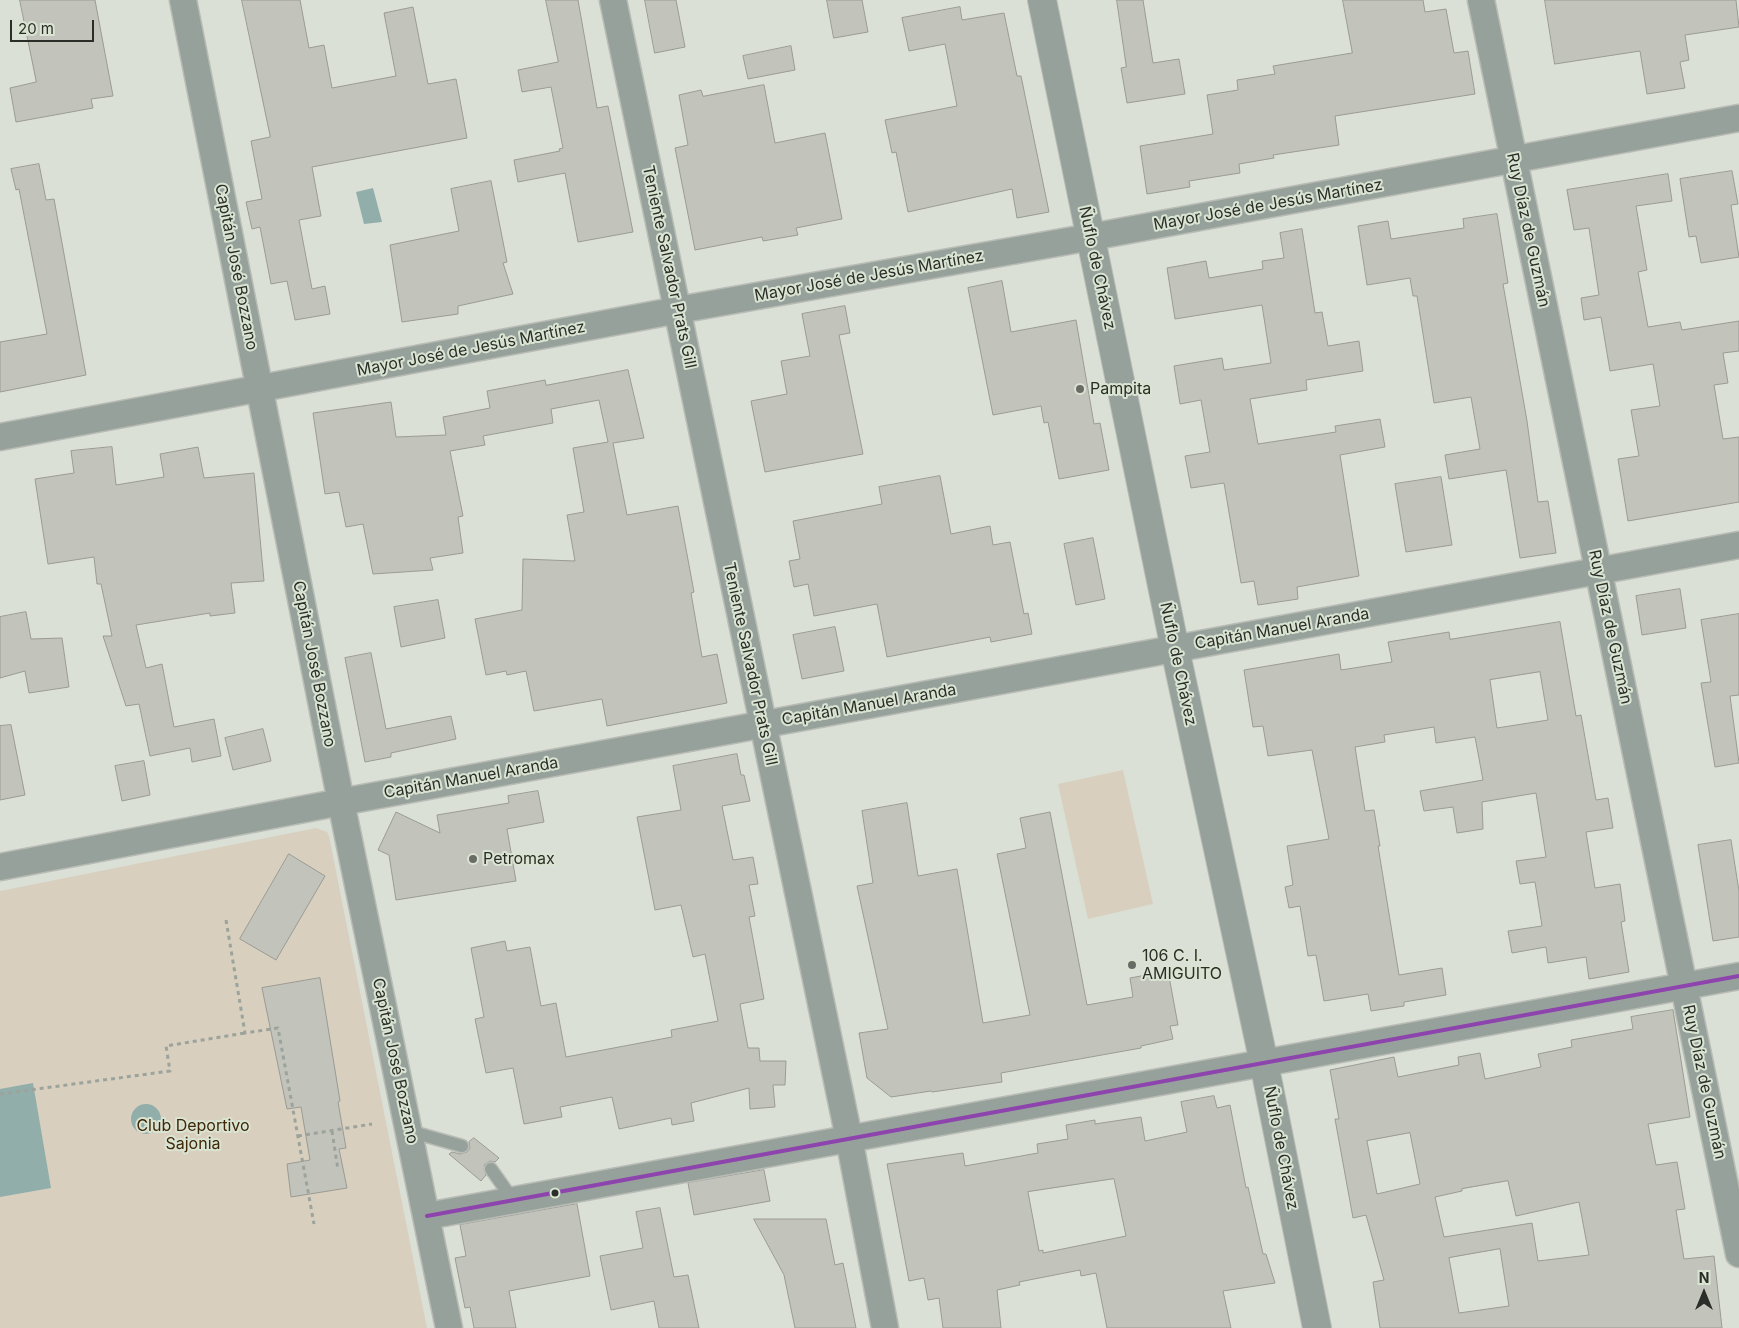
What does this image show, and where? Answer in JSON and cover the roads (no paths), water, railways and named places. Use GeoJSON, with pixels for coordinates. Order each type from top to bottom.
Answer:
{"type":"FeatureCollection","features":[{"type":"Feature","properties":{"kind":"street","name":"Capitán José Bozzano"},"geometry":{"type":"LineString","coordinates":[[183,0],[341,802],[449,1328]]}},
{"type":"Feature","properties":{"kind":"street","name":"Teniente Salvador Prats Gill"},"geometry":{"type":"LineString","coordinates":[[613,0],[849,1138],[885,1328]]}},
{"type":"Feature","properties":{"kind":"street","name":"Ñuflo de Chávez"},"geometry":{"type":"LineString","coordinates":[[1042,0],[1175,649],[1264,1063],[1317,1328]]}},
{"type":"Feature","properties":{"kind":"street","name":"Ruy Díaz de Guzmán"},"geometry":{"type":"LineString","coordinates":[[1481,0],[1739,1254]]}},
{"type":"Feature","properties":{"kind":"street","name":"Mayor José de Jesús Martínez"},"geometry":{"type":"LineString","coordinates":[[0,437],[678,310],[1090,237],[1739,118]]}},
{"type":"Feature","properties":{"kind":"street","name":"Capitán Manuel Aranda"},"geometry":{"type":"LineString","coordinates":[[0,867],[762,724],[1739,545]]}},
{"type":"Feature","properties":{"kind":"street"},"geometry":{"type":"LineString","coordinates":[[427,1216],[1739,976]]}},
{"type":"Feature","properties":{"kind":"lane"},"geometry":{"type":"LineString","coordinates":[[410,1131],[462,1146]]}},
{"type":"Feature","properties":{"kind":"lane"},"geometry":{"type":"LineString","coordinates":[[491,1169],[513,1200]]}},
{"type":"Feature","properties":{"kind":"water"},"geometry":{"type":"Polygon","coordinates":[[[373,188],[382,222],[364,224],[356,192],[373,188]]]}},
{"type":"Feature","properties":{"kind":"water"},"geometry":{"type":"Polygon","coordinates":[[[33,1083],[51,1188],[0,1197],[0,1089],[33,1083]]]}},
{"type":"Feature","properties":{"kind":"water"},"geometry":{"type":"Polygon","coordinates":[[[146,1104],[152,1105],[160,1113],[160,1125],[152,1133],[146,1134],[140,1133],[132,1125],[131,1119],[132,1113],[140,1105],[146,1104]]]}},
{"type":"Feature","properties":{"kind":"place","name":"Pampita"},"geometry":{"type":"Point","coordinates":[1080,389]}},
{"type":"Feature","properties":{"kind":"place","name":"Petromax"},"geometry":{"type":"Point","coordinates":[473,859]}},
{"type":"Feature","properties":{"kind":"place","name":"106 C. I. AMIGUITO"},"geometry":{"type":"Point","coordinates":[1132,965]}},
{"type":"Feature","properties":{"kind":"park label","name":"Club Deportivo Sajonia"},"geometry":{"type":"Point","coordinates":[193,1135]}}]}
